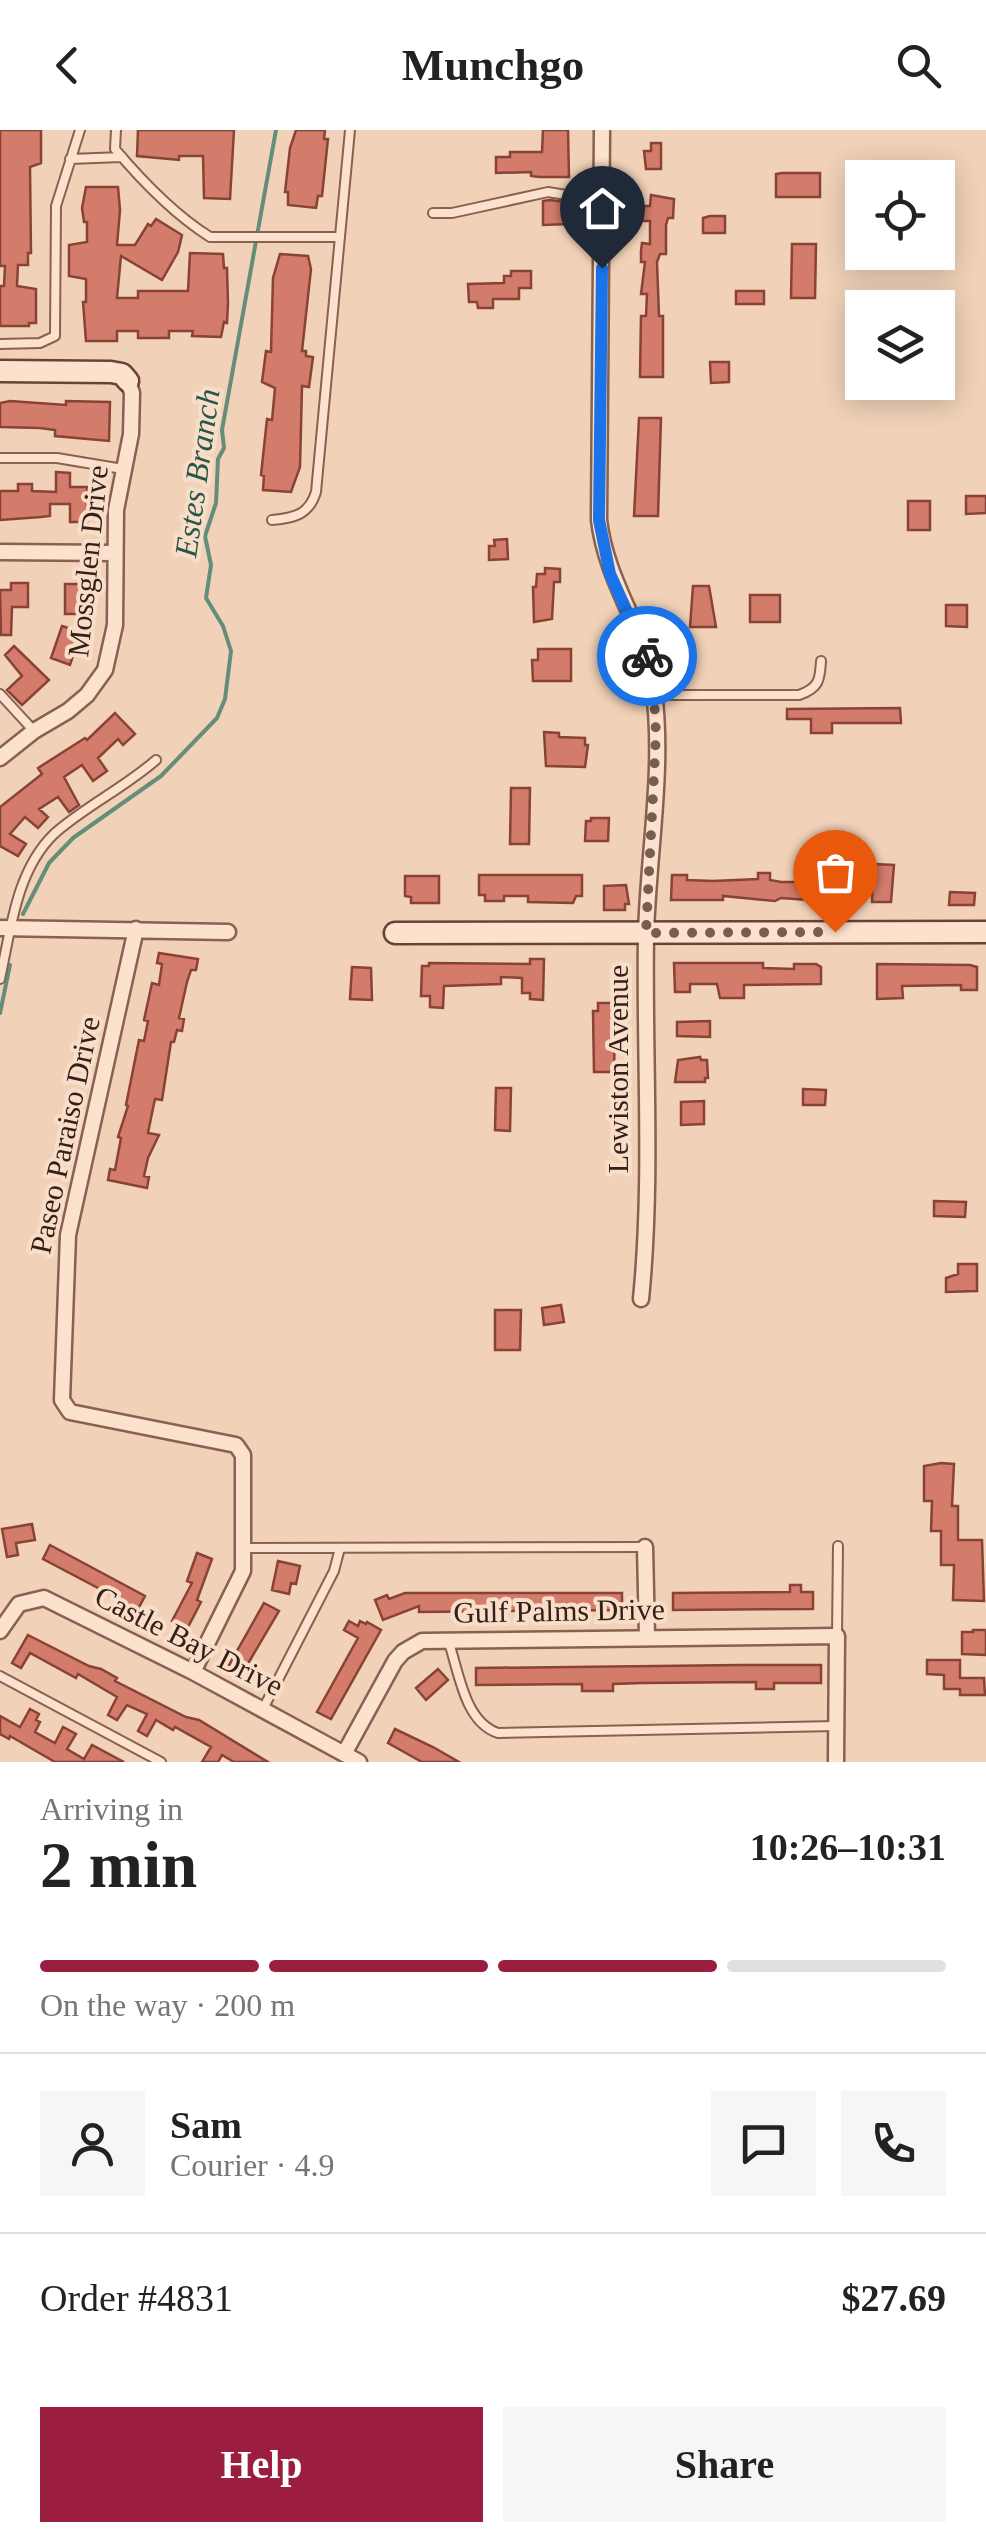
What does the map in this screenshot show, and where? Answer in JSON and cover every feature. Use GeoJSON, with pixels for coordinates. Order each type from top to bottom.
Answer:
{"type":"FeatureCollection","features":[{"type":"Feature","properties":{"kind":"street","name":"Lewiston Avenue"},"geometry":{"type":"LineString","coordinates":[[602,130],[599,520],[610,574],[644,645],[654,695],[656,734],[646,933],[647,1137],[641,1299]]}},
{"type":"Feature","properties":{"kind":"street"},"geometry":{"type":"LineString","coordinates":[[0,371],[110,372],[122,374],[128,381]]}},
{"type":"Feature","properties":{"kind":"street","name":"Mossglen Drive"},"geometry":{"type":"LineString","coordinates":[[0,758],[87,695],[105,670],[115,625],[116,510],[131,434],[132,392],[128,381]]}},
{"type":"Feature","properties":{"kind":"street"},"geometry":{"type":"LineString","coordinates":[[0,552],[114,553]]}},
{"type":"Feature","properties":{"kind":"street"},"geometry":{"type":"LineString","coordinates":[[6,928],[228,932]]}},
{"type":"Feature","properties":{"kind":"street","name":"Paseo Paraiso Drive"},"geometry":{"type":"LineString","coordinates":[[136,930],[68,1235],[62,1400],[70,1412],[236,1445],[243,1455],[245,1548]]}},
{"type":"Feature","properties":{"kind":"street"},"geometry":{"type":"LineString","coordinates":[[395,933],[986,932]]}},
{"type":"Feature","properties":{"kind":"street"},"geometry":{"type":"LineString","coordinates":[[645,1547],[647,1637]]}},
{"type":"Feature","properties":{"kind":"street"},"geometry":{"type":"LineString","coordinates":[[193,1672],[238,1587],[245,1548]]}},
{"type":"Feature","properties":{"kind":"street","name":"Castle Bay Drive"},"geometry":{"type":"LineString","coordinates":[[0,1631],[20,1604],[44,1598],[193,1672],[359,1762]]}},
{"type":"Feature","properties":{"kind":"street"},"geometry":{"type":"LineString","coordinates":[[836,1762],[837,1636]]}},
{"type":"Feature","properties":{"kind":"street","name":"Gulf Palms Drive"},"geometry":{"type":"LineString","coordinates":[[344,1754],[403,1652],[422,1642],[837,1636]]}},
{"type":"Feature","properties":{"kind":"lane"},"geometry":{"type":"LineString","coordinates":[[0,344],[40,343],[55,336],[55,215],[80,130]]}},
{"type":"Feature","properties":{"kind":"lane"},"geometry":{"type":"LineString","coordinates":[[116,130],[115,149],[122,157],[194,226],[210,236],[340,236]]}},
{"type":"Feature","properties":{"kind":"lane"},"geometry":{"type":"LineString","coordinates":[[272,520],[293,518],[306,511],[316,492],[350,130]]}},
{"type":"Feature","properties":{"kind":"lane"},"geometry":{"type":"LineString","coordinates":[[70,159],[122,157]]}},
{"type":"Feature","properties":{"kind":"lane"},"geometry":{"type":"LineString","coordinates":[[432,214],[548,192],[602,201]]}},
{"type":"Feature","properties":{"kind":"lane"},"geometry":{"type":"LineString","coordinates":[[0,458],[56,458],[123,469]]}},
{"type":"Feature","properties":{"kind":"lane"},"geometry":{"type":"LineString","coordinates":[[654,695],[800,695],[820,681],[821,661]]}},
{"type":"Feature","properties":{"kind":"lane"},"geometry":{"type":"LineString","coordinates":[[0,694],[34,731]]}},
{"type":"Feature","properties":{"kind":"lane"},"geometry":{"type":"LineString","coordinates":[[0,979],[6,928],[22,884],[52,836],[156,760]]}},
{"type":"Feature","properties":{"kind":"lane"},"geometry":{"type":"LineString","coordinates":[[837,1636],[838,1546]]}},
{"type":"Feature","properties":{"kind":"lane"},"geometry":{"type":"LineString","coordinates":[[245,1548],[645,1547]]}},
{"type":"Feature","properties":{"kind":"lane"},"geometry":{"type":"LineString","coordinates":[[263,1709],[334,1571],[340,1548]]}},
{"type":"Feature","properties":{"kind":"lane"},"geometry":{"type":"LineString","coordinates":[[448,1640],[472,1712],[479,1724],[498,1733],[836,1726]]}},
{"type":"Feature","properties":{"kind":"lane"},"geometry":{"type":"LineString","coordinates":[[0,1676],[161,1762]]}},
{"type":"Feature","properties":{"kind":"building"},"geometry":{"type":"Polygon","coordinates":[[[0,130],[41,130],[41,163],[30,167],[31,253],[28,265],[18,265],[17,286],[36,289],[36,323],[29,326],[0,326],[0,286],[4,286],[5,266],[0,266],[0,130]]]}},
{"type":"Feature","properties":{"kind":"building"},"geometry":{"type":"Polygon","coordinates":[[[138,130],[234,130],[230,199],[204,198],[203,156],[179,156],[179,160],[137,156],[138,130]]]}},
{"type":"Feature","properties":{"kind":"building"},"geometry":{"type":"Polygon","coordinates":[[[296,130],[325,130],[324,139],[328,139],[322,196],[318,196],[316,208],[288,205],[285,192],[296,130]]]}},
{"type":"Feature","properties":{"kind":"building"},"geometry":{"type":"Polygon","coordinates":[[[543,130],[568,130],[569,177],[496,173],[496,157],[510,157],[510,152],[542,152],[543,130]]]}},
{"type":"Feature","properties":{"kind":"building"},"geometry":{"type":"Polygon","coordinates":[[[651,143],[661,143],[661,169],[646,169],[644,151],[651,151],[651,143]]]}},
{"type":"Feature","properties":{"kind":"building"},"geometry":{"type":"Polygon","coordinates":[[[820,173],[820,197],[776,197],[776,174],[820,173]]]}},
{"type":"Feature","properties":{"kind":"building"},"geometry":{"type":"Polygon","coordinates":[[[86,187],[118,187],[117,245],[135,245],[148,224],[151,226],[156,219],[182,235],[178,252],[162,280],[121,256],[117,298],[138,298],[138,291],[188,291],[190,253],[223,254],[228,303],[227,323],[224,322],[221,337],[169,331],[169,338],[138,338],[138,331],[117,331],[117,341],[86,341],[86,279],[69,276],[69,245],[87,242],[82,208],[86,187]]]}},
{"type":"Feature","properties":{"kind":"building"},"geometry":{"type":"Polygon","coordinates":[[[651,195],[674,199],[673,218],[668,218],[666,225],[666,254],[660,254],[657,262],[659,316],[663,316],[663,377],[640,377],[641,316],[646,316],[647,294],[641,294],[645,262],[641,262],[641,251],[642,243],[650,244],[650,221],[642,221],[642,206],[650,206],[651,195]]]}},
{"type":"Feature","properties":{"kind":"building"},"geometry":{"type":"Polygon","coordinates":[[[543,201],[565,202],[569,224],[543,225],[543,201]]]}},
{"type":"Feature","properties":{"kind":"building"},"geometry":{"type":"Polygon","coordinates":[[[725,216],[725,233],[703,233],[703,218],[725,216]]]}},
{"type":"Feature","properties":{"kind":"building"},"geometry":{"type":"Polygon","coordinates":[[[792,244],[816,244],[815,298],[791,298],[792,244]]]}},
{"type":"Feature","properties":{"kind":"building"},"geometry":{"type":"Polygon","coordinates":[[[280,254],[308,256],[311,269],[302,351],[313,357],[309,387],[302,386],[300,467],[291,492],[263,490],[261,475],[275,388],[262,382],[266,351],[271,352],[273,278],[280,254]]]}},
{"type":"Feature","properties":{"kind":"building"},"geometry":{"type":"Polygon","coordinates":[[[511,271],[531,271],[531,288],[519,288],[519,299],[493,299],[493,308],[478,308],[477,302],[469,302],[468,284],[504,283],[504,276],[511,276],[511,271]]]}},
{"type":"Feature","properties":{"kind":"building"},"geometry":{"type":"Polygon","coordinates":[[[736,291],[764,291],[764,304],[736,304],[736,291]]]}},
{"type":"Feature","properties":{"kind":"building"},"geometry":{"type":"Polygon","coordinates":[[[710,362],[729,362],[729,382],[711,383],[710,362]]]}},
{"type":"Feature","properties":{"kind":"building"},"geometry":{"type":"Polygon","coordinates":[[[66,401],[110,402],[109,441],[55,436],[55,430],[40,428],[0,427],[0,403],[66,405],[66,401]]]}},
{"type":"Feature","properties":{"kind":"building"},"geometry":{"type":"Polygon","coordinates":[[[639,418],[661,418],[658,516],[634,516],[639,418]]]}},
{"type":"Feature","properties":{"kind":"building"},"geometry":{"type":"Polygon","coordinates":[[[56,472],[70,473],[70,487],[87,487],[87,522],[70,522],[70,504],[50,504],[50,516],[0,520],[0,491],[18,491],[18,484],[32,484],[32,491],[56,492],[56,472]]]}},
{"type":"Feature","properties":{"kind":"building"},"geometry":{"type":"Polygon","coordinates":[[[966,496],[986,496],[986,513],[966,514],[966,496]]]}},
{"type":"Feature","properties":{"kind":"building"},"geometry":{"type":"Polygon","coordinates":[[[908,501],[930,501],[930,530],[908,530],[908,501]]]}},
{"type":"Feature","properties":{"kind":"building"},"geometry":{"type":"Polygon","coordinates":[[[507,539],[508,559],[489,560],[489,546],[495,546],[494,540],[507,539]]]}},
{"type":"Feature","properties":{"kind":"building"},"geometry":{"type":"Polygon","coordinates":[[[545,568],[560,569],[560,582],[554,582],[552,619],[534,622],[533,587],[537,574],[545,574],[545,568]]]}},
{"type":"Feature","properties":{"kind":"building"},"geometry":{"type":"Polygon","coordinates":[[[11,583],[28,583],[28,607],[12,607],[11,635],[1,635],[0,590],[11,590],[11,583]]]}},
{"type":"Feature","properties":{"kind":"building"},"geometry":{"type":"Polygon","coordinates":[[[65,584],[85,584],[82,614],[65,614],[65,584]]]}},
{"type":"Feature","properties":{"kind":"building"},"geometry":{"type":"Polygon","coordinates":[[[693,586],[709,586],[716,627],[690,627],[693,586]]]}},
{"type":"Feature","properties":{"kind":"building"},"geometry":{"type":"Polygon","coordinates":[[[750,595],[780,595],[780,622],[750,622],[750,595]]]}},
{"type":"Feature","properties":{"kind":"building"},"geometry":{"type":"Polygon","coordinates":[[[946,605],[967,605],[967,627],[946,626],[946,605]]]}},
{"type":"Feature","properties":{"kind":"building"},"geometry":{"type":"Polygon","coordinates":[[[62,626],[81,632],[70,665],[51,658],[62,626]]]}},
{"type":"Feature","properties":{"kind":"building"},"geometry":{"type":"Polygon","coordinates":[[[14,646],[49,680],[22,705],[7,690],[22,676],[5,655],[14,646]]]}},
{"type":"Feature","properties":{"kind":"building"},"geometry":{"type":"Polygon","coordinates":[[[538,649],[571,649],[571,681],[533,681],[532,660],[538,660],[538,649]]]}},
{"type":"Feature","properties":{"kind":"building"},"geometry":{"type":"Polygon","coordinates":[[[900,708],[901,723],[832,723],[832,733],[811,733],[811,719],[787,719],[787,709],[900,708]]]}},
{"type":"Feature","properties":{"kind":"building"},"geometry":{"type":"Polygon","coordinates":[[[115,713],[135,734],[123,745],[118,739],[98,758],[107,771],[93,781],[82,765],[64,777],[79,805],[69,812],[58,797],[39,809],[48,817],[38,828],[25,817],[10,834],[26,844],[18,856],[0,846],[0,807],[42,774],[38,768],[87,740],[115,713]]]}},
{"type":"Feature","properties":{"kind":"building"},"geometry":{"type":"Polygon","coordinates":[[[544,732],[585,738],[585,767],[546,766],[544,732]]]}},
{"type":"Feature","properties":{"kind":"building"},"geometry":{"type":"Polygon","coordinates":[[[511,788],[530,788],[529,844],[510,844],[511,788]]]}},
{"type":"Feature","properties":{"kind":"building"},"geometry":{"type":"Polygon","coordinates":[[[609,818],[608,841],[585,841],[586,821],[609,818]]]}},
{"type":"Feature","properties":{"kind":"building"},"geometry":{"type":"Polygon","coordinates":[[[873,864],[894,865],[891,902],[872,902],[873,864]]]}},
{"type":"Feature","properties":{"kind":"building"},"geometry":{"type":"Polygon","coordinates":[[[758,873],[770,873],[770,880],[781,882],[828,882],[828,898],[775,901],[723,896],[723,900],[671,900],[672,875],[713,881],[758,879],[758,873]]]}},
{"type":"Feature","properties":{"kind":"building"},"geometry":{"type":"Polygon","coordinates":[[[479,875],[582,875],[582,896],[576,896],[573,903],[528,902],[528,896],[485,901],[485,895],[479,895],[479,875]]]}},
{"type":"Feature","properties":{"kind":"building"},"geometry":{"type":"Polygon","coordinates":[[[405,876],[439,876],[439,903],[411,903],[411,897],[405,896],[405,876]]]}},
{"type":"Feature","properties":{"kind":"building"},"geometry":{"type":"Polygon","coordinates":[[[626,885],[629,904],[625,904],[625,910],[604,910],[604,886],[626,885]]]}},
{"type":"Feature","properties":{"kind":"building"},"geometry":{"type":"Polygon","coordinates":[[[950,892],[975,893],[974,905],[949,905],[950,892]]]}},
{"type":"Feature","properties":{"kind":"building"},"geometry":{"type":"Polygon","coordinates":[[[159,953],[198,959],[187,982],[179,1018],[184,1019],[182,1031],[177,1030],[171,1042],[162,1100],[155,1099],[148,1133],[159,1135],[148,1158],[144,1176],[149,1177],[147,1188],[108,1180],[110,1169],[115,1170],[121,1138],[118,1137],[128,1106],[139,1040],[144,1041],[152,983],[159,985],[159,953]]]}},
{"type":"Feature","properties":{"kind":"building"},"geometry":{"type":"Polygon","coordinates":[[[530,959],[544,959],[543,1000],[530,999],[530,993],[522,993],[522,978],[501,977],[501,984],[444,986],[443,1008],[430,1007],[430,996],[421,996],[422,966],[429,963],[530,964],[530,959]]]}},
{"type":"Feature","properties":{"kind":"building"},"geometry":{"type":"Polygon","coordinates":[[[674,963],[763,963],[763,968],[794,969],[794,964],[816,964],[821,967],[821,984],[744,985],[744,998],[720,998],[717,984],[690,984],[690,992],[675,992],[674,963]]]}},
{"type":"Feature","properties":{"kind":"building"},"geometry":{"type":"Polygon","coordinates":[[[877,964],[970,965],[977,967],[977,990],[961,990],[961,985],[902,986],[903,998],[877,999],[877,964]]]}},
{"type":"Feature","properties":{"kind":"building"},"geometry":{"type":"Polygon","coordinates":[[[352,967],[371,968],[372,1000],[350,999],[352,967]]]}},
{"type":"Feature","properties":{"kind":"building"},"geometry":{"type":"Polygon","coordinates":[[[598,1003],[615,1003],[618,1007],[614,1072],[594,1072],[593,1011],[598,1011],[598,1003]]]}},
{"type":"Feature","properties":{"kind":"building"},"geometry":{"type":"Polygon","coordinates":[[[710,1021],[710,1037],[677,1036],[677,1022],[710,1021]]]}},
{"type":"Feature","properties":{"kind":"building"},"geometry":{"type":"Polygon","coordinates":[[[678,1060],[707,1060],[705,1082],[675,1082],[678,1060]]]}},
{"type":"Feature","properties":{"kind":"building"},"geometry":{"type":"Polygon","coordinates":[[[496,1088],[511,1088],[510,1131],[495,1130],[496,1088]]]}},
{"type":"Feature","properties":{"kind":"building"},"geometry":{"type":"Polygon","coordinates":[[[803,1089],[826,1090],[825,1105],[803,1105],[803,1089]]]}},
{"type":"Feature","properties":{"kind":"building"},"geometry":{"type":"Polygon","coordinates":[[[704,1101],[704,1124],[681,1125],[681,1102],[704,1101]]]}},
{"type":"Feature","properties":{"kind":"building"},"geometry":{"type":"Polygon","coordinates":[[[934,1201],[966,1202],[965,1217],[934,1216],[934,1201]]]}},
{"type":"Feature","properties":{"kind":"building"},"geometry":{"type":"Polygon","coordinates":[[[958,1264],[977,1264],[977,1291],[946,1292],[946,1278],[958,1274],[958,1264]]]}},
{"type":"Feature","properties":{"kind":"building"},"geometry":{"type":"Polygon","coordinates":[[[561,1305],[564,1322],[544,1325],[542,1308],[561,1305]]]}},
{"type":"Feature","properties":{"kind":"building"},"geometry":{"type":"Polygon","coordinates":[[[495,1310],[521,1310],[520,1350],[495,1350],[495,1310]]]}},
{"type":"Feature","properties":{"kind":"building"},"geometry":{"type":"Polygon","coordinates":[[[954,1464],[952,1506],[958,1506],[958,1540],[982,1540],[984,1601],[953,1600],[954,1565],[941,1565],[941,1531],[931,1531],[932,1501],[924,1501],[924,1466],[954,1464]]]}},
{"type":"Feature","properties":{"kind":"building"},"geometry":{"type":"Polygon","coordinates":[[[32,1524],[35,1540],[16,1543],[18,1555],[7,1557],[2,1529],[32,1524]]]}},
{"type":"Feature","properties":{"kind":"building"},"geometry":{"type":"Polygon","coordinates":[[[50,1545],[145,1596],[138,1609],[43,1559],[50,1545]]]}},
{"type":"Feature","properties":{"kind":"building"},"geometry":{"type":"Polygon","coordinates":[[[197,1553],[212,1559],[197,1600],[201,1602],[187,1629],[172,1621],[192,1583],[187,1581],[197,1553]]]}},
{"type":"Feature","properties":{"kind":"building"},"geometry":{"type":"Polygon","coordinates":[[[278,1561],[300,1566],[289,1594],[272,1590],[278,1561]]]}},
{"type":"Feature","properties":{"kind":"building"},"geometry":{"type":"Polygon","coordinates":[[[790,1585],[801,1585],[801,1592],[813,1592],[813,1609],[673,1610],[673,1593],[790,1592],[790,1585]]]}},
{"type":"Feature","properties":{"kind":"building"},"geometry":{"type":"Polygon","coordinates":[[[405,1593],[622,1593],[622,1610],[419,1612],[419,1606],[383,1620],[375,1600],[405,1593]]]}},
{"type":"Feature","properties":{"kind":"building"},"geometry":{"type":"Polygon","coordinates":[[[264,1603],[279,1611],[243,1672],[229,1665],[264,1603]]]}},
{"type":"Feature","properties":{"kind":"building"},"geometry":{"type":"Polygon","coordinates":[[[349,1621],[358,1626],[360,1621],[367,1622],[381,1630],[331,1719],[317,1712],[358,1638],[344,1630],[349,1621]]]}},
{"type":"Feature","properties":{"kind":"building"},"geometry":{"type":"Polygon","coordinates":[[[986,1630],[986,1655],[962,1654],[962,1632],[986,1630]]]}},
{"type":"Feature","properties":{"kind":"building"},"geometry":{"type":"Polygon","coordinates":[[[28,1635],[101,1669],[117,1678],[115,1681],[186,1717],[199,1720],[268,1762],[234,1762],[222,1755],[218,1762],[202,1762],[211,1747],[156,1720],[147,1736],[138,1731],[147,1714],[127,1705],[117,1720],[108,1715],[117,1697],[78,1674],[76,1678],[30,1653],[21,1668],[12,1663],[28,1635]]]}},
{"type":"Feature","properties":{"kind":"building"},"geometry":{"type":"Polygon","coordinates":[[[927,1660],[960,1660],[960,1678],[984,1678],[985,1695],[960,1695],[960,1689],[944,1689],[944,1675],[927,1674],[927,1660]]]}},
{"type":"Feature","properties":{"kind":"building"},"geometry":{"type":"Polygon","coordinates":[[[821,1665],[821,1683],[774,1683],[774,1689],[756,1689],[756,1682],[613,1684],[613,1691],[582,1691],[582,1684],[476,1685],[476,1668],[821,1665]]]}},
{"type":"Feature","properties":{"kind":"building"},"geometry":{"type":"Polygon","coordinates":[[[438,1669],[448,1680],[426,1700],[416,1688],[438,1669]]]}},
{"type":"Feature","properties":{"kind":"building"},"geometry":{"type":"Polygon","coordinates":[[[30,1709],[39,1714],[35,1732],[55,1743],[63,1727],[76,1734],[67,1749],[84,1759],[92,1745],[124,1762],[55,1762],[0,1734],[0,1716],[20,1727],[30,1709]]]}},
{"type":"Feature","properties":{"kind":"building"},"geometry":{"type":"Polygon","coordinates":[[[395,1729],[459,1762],[422,1762],[388,1743],[395,1729]]]}},
{"type":"Feature","properties":{"kind":"waterway","name":"Estes Branch"},"geometry":{"type":"LineString","coordinates":[[23,914],[49,863],[73,838],[161,776],[217,718],[225,699],[231,651],[223,626],[206,598],[211,565],[205,536],[216,503],[218,459],[224,448],[222,430],[276,130]]}},
{"type":"Feature","properties":{"kind":"waterway","name":"Estes Branch"},"geometry":{"type":"LineString","coordinates":[[0,1013],[10,965]]}},
{"type":"Feature","properties":{"kind":"way so far"},"geometry":{"type":"LineString","coordinates":[[647,656],[656,734],[646,933],[835,932]]}},
{"type":"Feature","properties":{"kind":"route"},"geometry":{"type":"LineString","coordinates":[[602,268],[599,520],[602,547],[647,656]]}}]}
